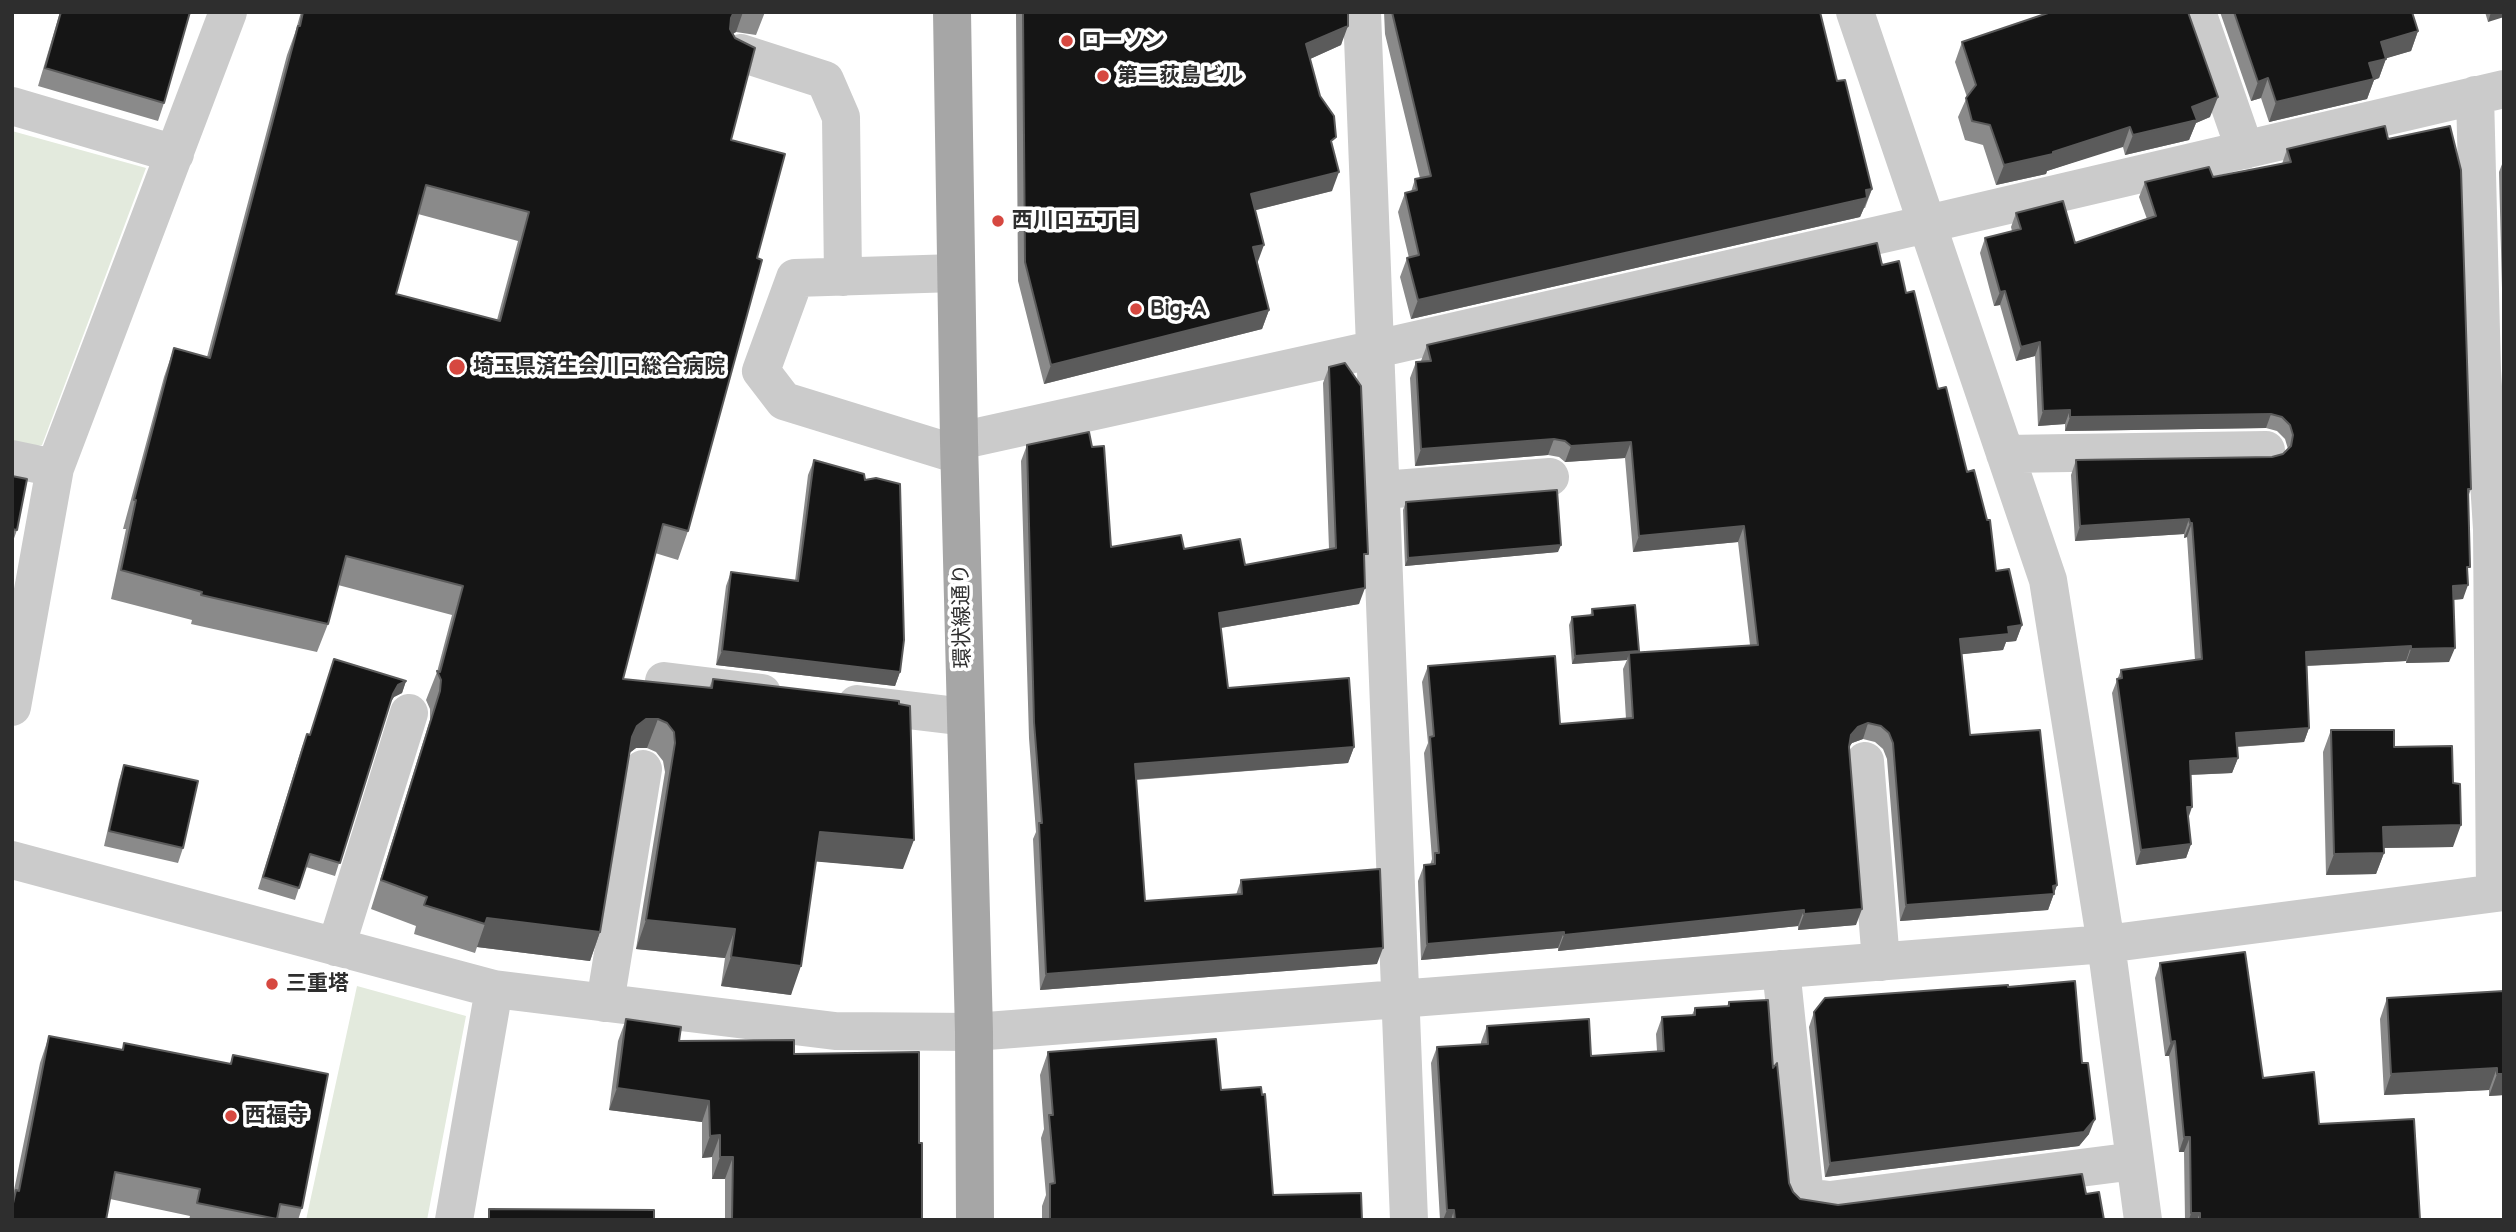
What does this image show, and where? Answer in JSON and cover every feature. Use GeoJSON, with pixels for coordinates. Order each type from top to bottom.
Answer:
{"type":"FeatureCollection","features":[{"type":"Feature","properties":{"kind":"main road","name":"環状線通り"},"geometry":{"type":"LineString","coordinates":[[952,12],[959,448],[974,1032],[975,1220]]}},
{"type":"Feature","properties":{"kind":"street"},"geometry":{"type":"LineString","coordinates":[[12,707],[55,468],[229,12]]}},
{"type":"Feature","properties":{"kind":"street"},"geometry":{"type":"LineString","coordinates":[[1362,12],[1409,1220]]}},
{"type":"Feature","properties":{"kind":"street"},"geometry":{"type":"LineString","coordinates":[[1855,12],[2048,580],[2106,944],[2143,1220]]}},
{"type":"Feature","properties":{"kind":"street"},"geometry":{"type":"LineString","coordinates":[[2197,12],[2245,150]]}},
{"type":"Feature","properties":{"kind":"street"},"geometry":{"type":"LineString","coordinates":[[741,53],[825,80],[841,117],[843,277]]}},
{"type":"Feature","properties":{"kind":"street"},"geometry":{"type":"LineString","coordinates":[[12,860],[494,989],[835,1031],[974,1032],[2106,944],[2499,892],[2498,528],[2489,92],[959,448],[784,401],[761,371],[795,278],[956,273]]}},
{"type":"Feature","properties":{"kind":"street"},"geometry":{"type":"LineString","coordinates":[[12,106],[174,154]]}},
{"type":"Feature","properties":{"kind":"street"},"geometry":{"type":"LineString","coordinates":[[2005,454],[2266,450]]}},
{"type":"Feature","properties":{"kind":"street"},"geometry":{"type":"LineString","coordinates":[[12,460],[55,468]]}},
{"type":"Feature","properties":{"kind":"street"},"geometry":{"type":"LineString","coordinates":[[1382,490],[1550,477]]}},
{"type":"Feature","properties":{"kind":"street"},"geometry":{"type":"LineString","coordinates":[[664,681],[966,718]]}},
{"type":"Feature","properties":{"kind":"street"},"geometry":{"type":"LineString","coordinates":[[336,947],[409,713]]}},
{"type":"Feature","properties":{"kind":"street"},"geometry":{"type":"LineString","coordinates":[[1865,761],[1881,962]]}},
{"type":"Feature","properties":{"kind":"street"},"geometry":{"type":"LineString","coordinates":[[605,1003],[643,769]]}},
{"type":"Feature","properties":{"kind":"street"},"geometry":{"type":"LineString","coordinates":[[1781,970],[1806,1208],[1830,1200],[2135,1161]]}},
{"type":"Feature","properties":{"kind":"street"},"geometry":{"type":"LineString","coordinates":[[454,1220],[494,989]]}},
{"type":"Feature","properties":{"kind":"shaded area"},"geometry":{"type":"Polygon","coordinates":[[[12,131],[146,168],[42,445],[21,450],[12,448],[12,131]]]}},
{"type":"Feature","properties":{"kind":"shaded area"},"geometry":{"type":"Polygon","coordinates":[[[357,986],[466,1016],[427,1220],[306,1220],[357,986]]]}},
{"type":"Feature","properties":{"kind":"building"},"geometry":{"type":"Polygon","coordinates":[[[61,12],[190,12],[164,103],[45,68],[61,12]]]}},
{"type":"Feature","properties":{"kind":"building"},"geometry":{"type":"Polygon","coordinates":[[[303,12],[734,12],[730,29],[735,38],[755,48],[731,140],[785,154],[757,258],[762,260],[688,531],[663,524],[623,679],[712,688],[713,679],[899,701],[899,704],[910,706],[914,840],[820,832],[801,966],[731,957],[735,929],[646,920],[675,743],[674,732],[667,723],[658,719],[646,719],[637,726],[632,737],[600,932],[487,918],[485,924],[424,905],[427,897],[381,880],[440,691],[441,680],[437,671],[440,672],[463,586],[346,556],[328,624],[201,595],[202,592],[121,570],[134,500],[174,348],[210,358],[303,12]],[[426,185],[396,294],[500,321],[529,212],[426,185]]]}},
{"type":"Feature","properties":{"kind":"building"},"geometry":{"type":"Polygon","coordinates":[[[1023,12],[1348,12],[1348,26],[1306,44],[1320,96],[1334,116],[1336,137],[1331,141],[1339,172],[1251,194],[1264,245],[1253,247],[1269,310],[1051,365],[1025,262],[1023,12]]]}},
{"type":"Feature","properties":{"kind":"building"},"geometry":{"type":"Polygon","coordinates":[[[1392,12],[1820,12],[1837,81],[1845,80],[1872,189],[1866,190],[1867,198],[1418,300],[1407,258],[1419,255],[1405,193],[1417,190],[1415,179],[1431,176],[1392,12]]]}},
{"type":"Feature","properties":{"kind":"building"},"geometry":{"type":"Polygon","coordinates":[[[2051,12],[2188,12],[2218,97],[2192,107],[2197,120],[2133,135],[2130,127],[2053,154],[2004,165],[1990,125],[1972,121],[1966,98],[1976,85],[1962,42],[2051,12]]]}},
{"type":"Feature","properties":{"kind":"building"},"geometry":{"type":"Polygon","coordinates":[[[2234,12],[2412,12],[2418,31],[2381,42],[2386,59],[2369,63],[2374,79],[2276,102],[2268,78],[2258,82],[2234,12]]]}},
{"type":"Feature","properties":{"kind":"building"},"geometry":{"type":"Polygon","coordinates":[[[2385,126],[2388,139],[2450,126],[2461,170],[2471,489],[2468,489],[2468,585],[2453,586],[2455,648],[2411,649],[2411,646],[2306,652],[2309,728],[2236,733],[2238,758],[2190,761],[2192,807],[2187,807],[2191,844],[2141,850],[2117,679],[2122,678],[2121,670],[2202,659],[2192,523],[2189,519],[2080,526],[2076,460],[2272,457],[2283,454],[2291,446],[2293,435],[2290,425],[2282,417],[2271,414],[2070,417],[2070,410],[2043,411],[2040,342],[2021,347],[2005,291],[2000,292],[1985,238],[2021,229],[2016,213],[2063,201],[2075,243],[2156,216],[2145,182],[2209,167],[2213,177],[2291,162],[2287,149],[2385,126]]]}},
{"type":"Feature","properties":{"kind":"building"},"geometry":{"type":"Polygon","coordinates":[[[1877,243],[1882,265],[1899,261],[1906,293],[1914,291],[1938,389],[1946,387],[1967,472],[1974,470],[1987,520],[1990,520],[1996,571],[2009,569],[2022,625],[2008,627],[2009,634],[1960,639],[1970,735],[2040,730],[2057,885],[2053,886],[2054,894],[1906,905],[1893,743],[1889,733],[1881,726],[1868,723],[1858,727],[1851,735],[1849,747],[1862,909],[1804,914],[1804,910],[1564,935],[1564,932],[1427,944],[1424,865],[1435,864],[1435,853],[1439,853],[1430,737],[1434,736],[1428,666],[1555,656],[1560,724],[1633,718],[1629,653],[1758,645],[1744,526],[1639,536],[1631,442],[1571,446],[1565,441],[1554,439],[1421,449],[1416,362],[1431,361],[1427,345],[1877,243]]]}},
{"type":"Feature","properties":{"kind":"building"},"geometry":{"type":"Polygon","coordinates":[[[1345,363],[1361,386],[1368,554],[1364,554],[1365,588],[1219,613],[1228,688],[1349,678],[1354,747],[1135,764],[1145,901],[1242,894],[1241,880],[1380,869],[1383,948],[1046,974],[1039,823],[1042,823],[1034,722],[1027,445],[1089,432],[1092,447],[1104,446],[1111,547],[1181,535],[1184,549],[1240,539],[1245,565],[1336,548],[1329,367],[1345,363]]]}},
{"type":"Feature","properties":{"kind":"building"},"geometry":{"type":"Polygon","coordinates":[[[814,460],[864,474],[865,480],[876,478],[900,484],[904,640],[900,672],[722,651],[731,572],[798,581],[814,460]]]}},
{"type":"Feature","properties":{"kind":"building"},"geometry":{"type":"Polygon","coordinates":[[[12,476],[27,479],[17,530],[12,529],[12,476]]]}},
{"type":"Feature","properties":{"kind":"building"},"geometry":{"type":"Polygon","coordinates":[[[1557,490],[1561,545],[1408,558],[1406,502],[1557,490]]]}},
{"type":"Feature","properties":{"kind":"building"},"geometry":{"type":"Polygon","coordinates":[[[1635,605],[1639,651],[1575,656],[1572,617],[1593,615],[1592,609],[1635,605]]]}},
{"type":"Feature","properties":{"kind":"building"},"geometry":{"type":"Polygon","coordinates":[[[334,659],[406,681],[398,685],[393,694],[340,863],[310,854],[299,888],[263,877],[307,734],[310,735],[334,659]]]}},
{"type":"Feature","properties":{"kind":"building"},"geometry":{"type":"Polygon","coordinates":[[[2331,730],[2394,730],[2394,747],[2452,746],[2453,783],[2460,784],[2461,825],[2383,827],[2384,853],[2334,854],[2331,730]]]}},
{"type":"Feature","properties":{"kind":"building"},"geometry":{"type":"Polygon","coordinates":[[[124,765],[198,781],[183,848],[109,831],[124,765]]]}},
{"type":"Feature","properties":{"kind":"building"},"geometry":{"type":"Polygon","coordinates":[[[2245,952],[2263,1078],[2314,1072],[2319,1124],[2414,1119],[2420,1220],[2200,1220],[2200,1213],[2191,1213],[2190,1137],[2184,1137],[2175,1041],[2171,1042],[2160,963],[2245,952]]]}},
{"type":"Feature","properties":{"kind":"building"},"geometry":{"type":"Polygon","coordinates":[[[2075,981],[2082,1063],[2088,1063],[2095,1119],[2084,1132],[1830,1163],[1814,1012],[1825,998],[2075,981]]]}},
{"type":"Feature","properties":{"kind":"building"},"geometry":{"type":"Polygon","coordinates":[[[2504,991],[2504,1074],[2497,1074],[2497,1068],[2391,1074],[2387,998],[2504,991]]]}},
{"type":"Feature","properties":{"kind":"building"},"geometry":{"type":"Polygon","coordinates":[[[1768,1000],[1773,1068],[1777,1063],[1789,1183],[1800,1199],[1838,1205],[2082,1174],[2086,1194],[2099,1192],[2104,1220],[1455,1220],[1454,1210],[1447,1210],[1437,1047],[1488,1044],[1487,1026],[1589,1019],[1591,1056],[1664,1051],[1662,1017],[1695,1015],[1695,1008],[1729,1006],[1729,1002],[1768,1000]]]}},
{"type":"Feature","properties":{"kind":"building"},"geometry":{"type":"Polygon","coordinates":[[[626,1019],[681,1027],[679,1041],[794,1040],[794,1054],[919,1052],[922,1220],[732,1220],[733,1157],[720,1157],[720,1135],[710,1136],[709,1101],[617,1088],[626,1019]]]}},
{"type":"Feature","properties":{"kind":"building"},"geometry":{"type":"Polygon","coordinates":[[[49,1036],[123,1050],[124,1043],[231,1064],[233,1055],[328,1074],[302,1208],[280,1204],[277,1219],[197,1203],[200,1189],[115,1172],[106,1220],[12,1220],[12,1208],[16,1190],[19,1191],[49,1036]]]}},
{"type":"Feature","properties":{"kind":"building"},"geometry":{"type":"Polygon","coordinates":[[[1216,1039],[1221,1090],[1261,1087],[1262,1095],[1265,1094],[1273,1195],[1361,1193],[1362,1220],[1050,1220],[1050,1184],[1055,1183],[1049,1115],[1053,1115],[1048,1052],[1216,1039]]]}},
{"type":"Feature","properties":{"kind":"building"},"geometry":{"type":"Polygon","coordinates":[[[489,1209],[654,1210],[654,1220],[489,1220],[489,1209]]]}},
{"type":"Feature","properties":{"kind":"place","name":"ローソン"},"geometry":{"type":"Point","coordinates":[1067,41]}},
{"type":"Feature","properties":{"kind":"place","name":"第二荻島ビル"},"geometry":{"type":"Point","coordinates":[1103,76]}},
{"type":"Feature","properties":{"kind":"place","name":"西川口五丁目"},"geometry":{"type":"Point","coordinates":[998,221]}},
{"type":"Feature","properties":{"kind":"place","name":"Big-A"},"geometry":{"type":"Point","coordinates":[1136,309]}},
{"type":"Feature","properties":{"kind":"place","name":"埼玉県済生会川口総合病院"},"geometry":{"type":"Point","coordinates":[457,367]}},
{"type":"Feature","properties":{"kind":"place","name":"三重塔"},"geometry":{"type":"Point","coordinates":[272,984]}},
{"type":"Feature","properties":{"kind":"place","name":"西福寺"},"geometry":{"type":"Point","coordinates":[231,1116]}}]}
